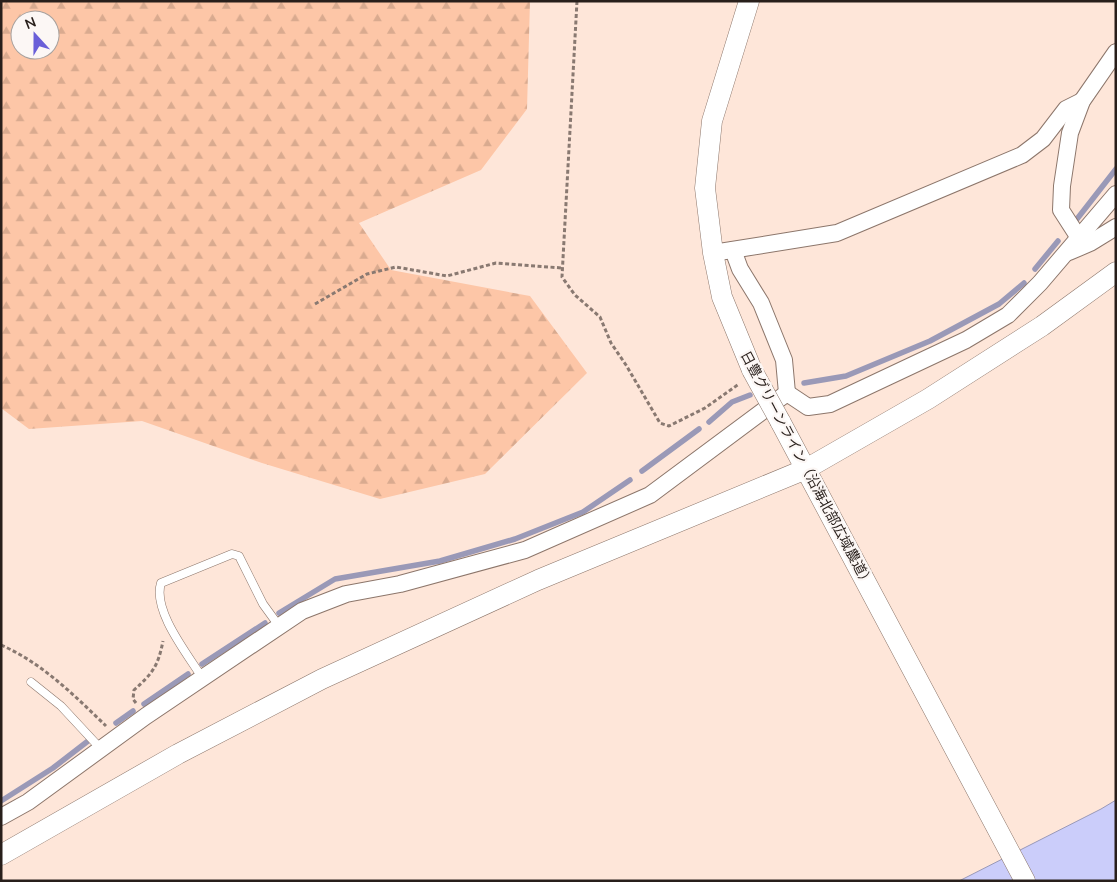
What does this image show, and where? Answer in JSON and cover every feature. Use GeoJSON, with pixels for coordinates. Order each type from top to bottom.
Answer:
{"type":"FeatureCollection","features":[{"type":"Feature","properties":{"kind":"street","name":"日豊グリーンライン（沿海北部広域農道）"},"geometry":{"type":"LineString","coordinates":[[749,1],[712,121],[705,188],[713,253],[722,297],[746,377],[780,421],[1025,881]]}},
{"type":"Feature","properties":{"kind":"street"},"geometry":{"type":"LineString","coordinates":[[1079,238],[1061,210],[1062,186],[1070,133],[1082,101],[1116,52]]}},
{"type":"Feature","properties":{"kind":"street"},"geometry":{"type":"LineString","coordinates":[[713,253],[837,233],[896,210],[1022,154],[1043,139],[1066,109],[1082,101]]}},
{"type":"Feature","properties":{"kind":"street"},"geometry":{"type":"LineString","coordinates":[[787,393],[808,407],[830,404],[966,340],[1008,315],[1066,254],[1116,194]]}},
{"type":"Feature","properties":{"kind":"street"},"geometry":{"type":"LineString","coordinates":[[1066,254],[1116,228]]}},
{"type":"Feature","properties":{"kind":"street"},"geometry":{"type":"LineString","coordinates":[[733,250],[740,269],[761,304],[784,360],[787,393]]}},
{"type":"Feature","properties":{"kind":"street"},"geometry":{"type":"LineString","coordinates":[[1,855],[178,754],[322,679],[538,580],[806,469],[928,399],[1042,326],[1116,272]]}},
{"type":"Feature","properties":{"kind":"street"},"geometry":{"type":"LineString","coordinates":[[1,817],[28,802],[146,716],[203,680],[302,611],[346,594],[400,584],[525,550],[650,495],[787,393]]}},
{"type":"Feature","properties":{"kind":"lane"},"geometry":{"type":"LineString","coordinates":[[203,680],[167,621],[159,591],[162,583],[232,554],[239,556],[262,604],[279,626]]}},
{"type":"Feature","properties":{"kind":"lane"},"geometry":{"type":"LineString","coordinates":[[31,682],[61,706],[101,749]]}},
{"type":"Feature","properties":{"kind":"path"},"geometry":{"type":"LineString","coordinates":[[577,1],[562,278],[567,287],[600,317],[611,344],[626,365],[660,423],[669,426],[705,408],[746,377]]}},
{"type":"Feature","properties":{"kind":"path"},"geometry":{"type":"LineString","coordinates":[[315,304],[367,274],[396,267],[447,276],[496,263],[562,268]]}},
{"type":"Feature","properties":{"kind":"path"},"geometry":{"type":"LineString","coordinates":[[146,716],[133,699],[134,690],[153,673],[160,659],[167,621]]}},
{"type":"Feature","properties":{"kind":"path"},"geometry":{"type":"LineString","coordinates":[[1,645],[25,655],[50,674],[117,737]]}},
{"type":"Feature","properties":{"kind":"green space"},"geometry":{"type":"Polygon","coordinates":[[[1,1],[530,1],[527,109],[481,170],[359,223],[391,270],[530,296],[587,373],[485,474],[380,499],[262,463],[142,421],[29,429],[1,408],[1,1]]]}},
{"type":"Feature","properties":{"kind":"water"},"geometry":{"type":"Polygon","coordinates":[[[1116,800],[1116,881],[959,881],[1101,809],[1116,800]]]}},
{"type":"Feature","properties":{"kind":"waterway"},"geometry":{"type":"LineString","coordinates":[[1077,219],[1116,169]]}},
{"type":"Feature","properties":{"kind":"waterway"},"geometry":{"type":"LineString","coordinates":[[1035,269],[1058,241]]}},
{"type":"Feature","properties":{"kind":"waterway"},"geometry":{"type":"LineString","coordinates":[[804,383],[846,376],[930,341],[999,304],[1024,283]]}},
{"type":"Feature","properties":{"kind":"waterway"},"geometry":{"type":"LineString","coordinates":[[709,422],[732,402],[750,395]]}},
{"type":"Feature","properties":{"kind":"waterway"},"geometry":{"type":"LineString","coordinates":[[642,471],[699,429]]}},
{"type":"Feature","properties":{"kind":"waterway"},"geometry":{"type":"LineString","coordinates":[[279,613],[335,579],[440,561],[515,539],[583,512],[630,480]]}},
{"type":"Feature","properties":{"kind":"waterway"},"geometry":{"type":"LineString","coordinates":[[202,664],[265,623]]}},
{"type":"Feature","properties":{"kind":"waterway"},"geometry":{"type":"LineString","coordinates":[[144,704],[188,674]]}},
{"type":"Feature","properties":{"kind":"waterway"},"geometry":{"type":"LineString","coordinates":[[116,723],[133,711]]}},
{"type":"Feature","properties":{"kind":"waterway"},"geometry":{"type":"LineString","coordinates":[[1,801],[53,768],[88,741]]}}]}
